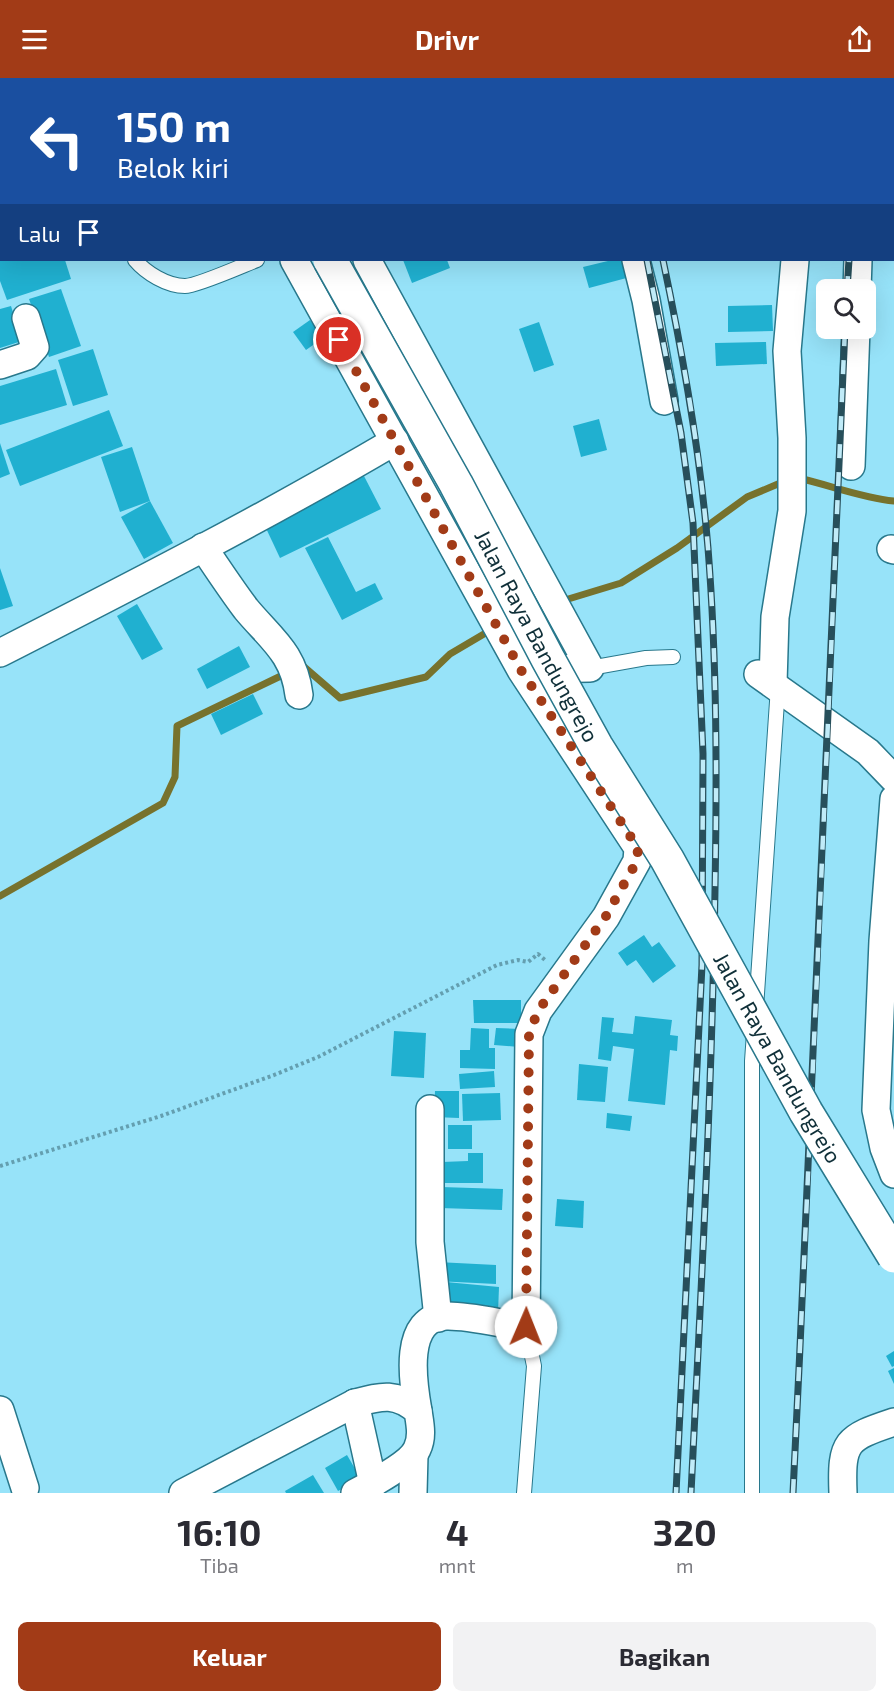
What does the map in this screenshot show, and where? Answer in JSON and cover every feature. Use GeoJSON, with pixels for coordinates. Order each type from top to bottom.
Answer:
{"type":"FeatureCollection","features":[{"type":"Feature","properties":{"kind":"main road","name":"Jalan Raya Bandungrejo"},"geometry":{"type":"LineString","coordinates":[[331,261],[456,484],[596,746],[667,859],[806,1113],[894,1256]]}},
{"type":"Feature","properties":{"kind":"street"},"geometry":{"type":"LineString","coordinates":[[295,261],[521,670],[638,848],[637,861],[606,916],[538,1011],[529,1034],[526,1327],[446,1316],[428,1322],[419,1331],[414,1350],[412,1377],[420,1438],[414,1455],[413,1493]]}},
{"type":"Feature","properties":{"kind":"street"},"geometry":{"type":"LineString","coordinates":[[368,261],[590,668],[521,670]]}},
{"type":"Feature","properties":{"kind":"street"},"geometry":{"type":"LineString","coordinates":[[636,261],[646,300],[664,401]]}},
{"type":"Feature","properties":{"kind":"street"},"geometry":{"type":"LineString","coordinates":[[795,261],[787,351],[792,438],[792,511],[775,617],[770,682],[868,752],[894,778]]}},
{"type":"Feature","properties":{"kind":"street"},"geometry":{"type":"LineString","coordinates":[[857,279],[858,261]]}},
{"type":"Feature","properties":{"kind":"street"},"geometry":{"type":"LineString","coordinates":[[0,365],[27,356],[35,347],[26,318]]}},
{"type":"Feature","properties":{"kind":"street"},"geometry":{"type":"LineString","coordinates":[[851,466],[856,339]]}},
{"type":"Feature","properties":{"kind":"street"},"geometry":{"type":"LineString","coordinates":[[0,653],[340,473],[395,441]]}},
{"type":"Feature","properties":{"kind":"street"},"geometry":{"type":"LineString","coordinates":[[202,547],[296,679]]}},
{"type":"Feature","properties":{"kind":"street"},"geometry":{"type":"LineString","coordinates":[[894,799],[883,941],[888,1019],[876,1110],[884,1148],[894,1174]]}},
{"type":"Feature","properties":{"kind":"street"},"geometry":{"type":"LineString","coordinates":[[430,1109],[430,1242],[438,1318]]}},
{"type":"Feature","properties":{"kind":"street"},"geometry":{"type":"LineString","coordinates":[[183,1493],[355,1403],[391,1396],[405,1400],[418,1412]]}},
{"type":"Feature","properties":{"kind":"street"},"geometry":{"type":"LineString","coordinates":[[355,1403],[364,1488],[414,1455]]}},
{"type":"Feature","properties":{"kind":"street"},"geometry":{"type":"LineString","coordinates":[[0,1410],[25,1488]]}},
{"type":"Feature","properties":{"kind":"street"},"geometry":{"type":"LineString","coordinates":[[843,1493],[844,1456],[852,1439],[894,1422]]}},
{"type":"Feature","properties":{"kind":"lane"},"geometry":{"type":"LineString","coordinates":[[136,261],[166,282],[186,286],[254,261]]}},
{"type":"Feature","properties":{"kind":"lane"},"geometry":{"type":"LineString","coordinates":[[590,668],[646,658],[673,657]]}},
{"type":"Feature","properties":{"kind":"lane"},"geometry":{"type":"LineString","coordinates":[[752,1493],[752,1061],[770,682]]}},
{"type":"Feature","properties":{"kind":"lane"},"geometry":{"type":"LineString","coordinates":[[524,1493],[534,1366],[526,1327]]}},
{"type":"Feature","properties":{"kind":"path"},"geometry":{"type":"LineString","coordinates":[[0,1166],[160,1116],[274,1075],[318,1057],[497,965],[518,960],[528,962],[538,954],[565,975]]}},
{"type":"Feature","properties":{"kind":"building"},"geometry":{"type":"Polygon","coordinates":[[[0,261],[65,261],[71,279],[7,300],[0,281],[0,261]]]}},
{"type":"Feature","properties":{"kind":"building"},"geometry":{"type":"Polygon","coordinates":[[[403,261],[447,261],[450,268],[412,283],[403,261]]]}},
{"type":"Feature","properties":{"kind":"building"},"geometry":{"type":"Polygon","coordinates":[[[608,261],[630,261],[634,276],[589,288],[583,267],[608,261]]]}},
{"type":"Feature","properties":{"kind":"building"},"geometry":{"type":"Polygon","coordinates":[[[61,289],[81,346],[49,357],[29,299],[61,289]]]}},
{"type":"Feature","properties":{"kind":"building"},"geometry":{"type":"Polygon","coordinates":[[[772,305],[773,331],[728,332],[728,306],[772,305]]]}},
{"type":"Feature","properties":{"kind":"building"},"geometry":{"type":"Polygon","coordinates":[[[11,306],[22,341],[0,348],[0,309],[11,306]]]}},
{"type":"Feature","properties":{"kind":"building"},"geometry":{"type":"Polygon","coordinates":[[[310,320],[323,338],[306,350],[293,332],[310,320]]]}},
{"type":"Feature","properties":{"kind":"building"},"geometry":{"type":"Polygon","coordinates":[[[539,322],[554,365],[534,372],[519,329],[539,322]]]}},
{"type":"Feature","properties":{"kind":"building"},"geometry":{"type":"Polygon","coordinates":[[[766,342],[767,364],[716,366],[715,343],[766,342]]]}},
{"type":"Feature","properties":{"kind":"building"},"geometry":{"type":"Polygon","coordinates":[[[93,349],[108,395],[73,406],[58,360],[93,349]]]}},
{"type":"Feature","properties":{"kind":"building"},"geometry":{"type":"Polygon","coordinates":[[[56,369],[67,405],[0,425],[0,386],[56,369]]]}},
{"type":"Feature","properties":{"kind":"building"},"geometry":{"type":"Polygon","coordinates":[[[109,410],[123,446],[20,486],[6,450],[109,410]]]}},
{"type":"Feature","properties":{"kind":"building"},"geometry":{"type":"Polygon","coordinates":[[[599,419],[607,450],[581,457],[573,426],[599,419]]]}},
{"type":"Feature","properties":{"kind":"building"},"geometry":{"type":"Polygon","coordinates":[[[0,443],[10,474],[0,478],[0,443]]]}},
{"type":"Feature","properties":{"kind":"building"},"geometry":{"type":"Polygon","coordinates":[[[132,447],[150,501],[120,512],[101,457],[132,447]]]}},
{"type":"Feature","properties":{"kind":"building"},"geometry":{"type":"Polygon","coordinates":[[[364,476],[381,509],[280,558],[264,524],[364,476]]]}},
{"type":"Feature","properties":{"kind":"building"},"geometry":{"type":"Polygon","coordinates":[[[150,501],[173,543],[144,559],[121,517],[150,501]]]}},
{"type":"Feature","properties":{"kind":"building"},"geometry":{"type":"Polygon","coordinates":[[[328,537],[356,592],[375,583],[383,599],[342,620],[305,548],[328,537]]]}},
{"type":"Feature","properties":{"kind":"building"},"geometry":{"type":"Polygon","coordinates":[[[0,568],[13,606],[0,610],[0,568]]]}},
{"type":"Feature","properties":{"kind":"building"},"geometry":{"type":"Polygon","coordinates":[[[137,604],[163,649],[142,660],[117,616],[137,604]]]}},
{"type":"Feature","properties":{"kind":"building"},"geometry":{"type":"Polygon","coordinates":[[[239,646],[250,667],[207,689],[197,669],[239,646]]]}},
{"type":"Feature","properties":{"kind":"building"},"geometry":{"type":"Polygon","coordinates":[[[253,694],[263,714],[221,735],[211,714],[253,694]]]}},
{"type":"Feature","properties":{"kind":"building"},"geometry":{"type":"Polygon","coordinates":[[[644,935],[652,947],[659,942],[676,966],[653,983],[636,960],[627,966],[618,953],[644,935]]]}},
{"type":"Feature","properties":{"kind":"building"},"geometry":{"type":"Polygon","coordinates":[[[473,1000],[521,1000],[521,1023],[474,1023],[473,1000]]]}},
{"type":"Feature","properties":{"kind":"building"},"geometry":{"type":"Polygon","coordinates":[[[635,1016],[672,1020],[670,1035],[678,1036],[677,1051],[670,1050],[665,1105],[628,1101],[634,1049],[613,1046],[611,1061],[598,1059],[602,1017],[614,1018],[612,1032],[633,1034],[635,1016]]]}},
{"type":"Feature","properties":{"kind":"building"},"geometry":{"type":"Polygon","coordinates":[[[471,1028],[489,1029],[489,1048],[495,1048],[495,1069],[460,1068],[460,1050],[470,1050],[471,1028]]]}},
{"type":"Feature","properties":{"kind":"building"},"geometry":{"type":"Polygon","coordinates":[[[496,1028],[521,1029],[519,1047],[494,1045],[496,1028]]]}},
{"type":"Feature","properties":{"kind":"building"},"geometry":{"type":"Polygon","coordinates":[[[394,1031],[426,1033],[424,1078],[391,1076],[394,1031]]]}},
{"type":"Feature","properties":{"kind":"building"},"geometry":{"type":"Polygon","coordinates":[[[579,1064],[608,1067],[605,1102],[577,1100],[579,1064]]]}},
{"type":"Feature","properties":{"kind":"building"},"geometry":{"type":"Polygon","coordinates":[[[494,1071],[495,1087],[460,1089],[459,1074],[494,1071]]]}},
{"type":"Feature","properties":{"kind":"building"},"geometry":{"type":"Polygon","coordinates":[[[435,1091],[459,1091],[459,1118],[434,1117],[435,1091]]]}},
{"type":"Feature","properties":{"kind":"building"},"geometry":{"type":"Polygon","coordinates":[[[500,1093],[501,1120],[463,1121],[462,1094],[500,1093]]]}},
{"type":"Feature","properties":{"kind":"building"},"geometry":{"type":"Polygon","coordinates":[[[607,1113],[632,1116],[630,1131],[606,1128],[607,1113]]]}},
{"type":"Feature","properties":{"kind":"building"},"geometry":{"type":"Polygon","coordinates":[[[448,1125],[472,1125],[472,1149],[448,1149],[448,1125]]]}},
{"type":"Feature","properties":{"kind":"building"},"geometry":{"type":"Polygon","coordinates":[[[468,1153],[483,1153],[483,1183],[442,1183],[442,1162],[468,1161],[468,1153]]]}},
{"type":"Feature","properties":{"kind":"building"},"geometry":{"type":"Polygon","coordinates":[[[441,1187],[503,1189],[502,1210],[440,1208],[441,1187]]]}},
{"type":"Feature","properties":{"kind":"building"},"geometry":{"type":"Polygon","coordinates":[[[557,1199],[584,1201],[583,1228],[555,1226],[557,1199]]]}},
{"type":"Feature","properties":{"kind":"building"},"geometry":{"type":"Polygon","coordinates":[[[437,1262],[496,1265],[496,1284],[436,1281],[437,1262]]]}},
{"type":"Feature","properties":{"kind":"building"},"geometry":{"type":"Polygon","coordinates":[[[446,1282],[499,1287],[498,1313],[444,1309],[446,1282]]]}},
{"type":"Feature","properties":{"kind":"building"},"geometry":{"type":"Polygon","coordinates":[[[894,1351],[894,1366],[892,1367],[886,1356],[894,1351]]]}},
{"type":"Feature","properties":{"kind":"building"},"geometry":{"type":"Polygon","coordinates":[[[894,1368],[894,1384],[888,1371],[894,1368]]]}},
{"type":"Feature","properties":{"kind":"building"},"geometry":{"type":"Polygon","coordinates":[[[347,1455],[361,1479],[338,1491],[325,1468],[347,1455]]]}},
{"type":"Feature","properties":{"kind":"building"},"geometry":{"type":"Polygon","coordinates":[[[313,1475],[324,1493],[286,1493],[285,1491],[313,1475]]]}},
{"type":"Feature","properties":{"kind":"waterway"},"geometry":{"type":"LineString","coordinates":[[798,478],[894,501]]}},
{"type":"Feature","properties":{"kind":"waterway"},"geometry":{"type":"LineString","coordinates":[[565,600],[621,583],[677,548],[747,497],[785,481]]}},
{"type":"Feature","properties":{"kind":"waterway"},"geometry":{"type":"LineString","coordinates":[[300,667],[303,666],[340,698],[426,677],[450,654],[489,631]]}},
{"type":"Feature","properties":{"kind":"waterway"},"geometry":{"type":"LineString","coordinates":[[0,896],[163,803],[175,777],[177,726],[287,673]]}},
{"type":"Feature","properties":{"kind":"railway"},"geometry":{"type":"LineString","coordinates":[[647,261],[681,433],[693,523],[703,754],[702,965],[676,1493]]}},
{"type":"Feature","properties":{"kind":"railway"},"geometry":{"type":"LineString","coordinates":[[663,261],[696,439],[708,548],[715,676],[714,965],[706,1192],[691,1493]]}},
{"type":"Feature","properties":{"kind":"railway"},"geometry":{"type":"LineString","coordinates":[[848,279],[849,261]]}},
{"type":"Feature","properties":{"kind":"railway"},"geometry":{"type":"LineString","coordinates":[[793,1493],[845,339]]}},
{"type":"Feature","properties":{"kind":"route"},"geometry":{"type":"LineString","coordinates":[[339,340],[521,670],[638,848],[637,861],[606,916],[538,1011],[529,1034],[526,1327]]}}]}
